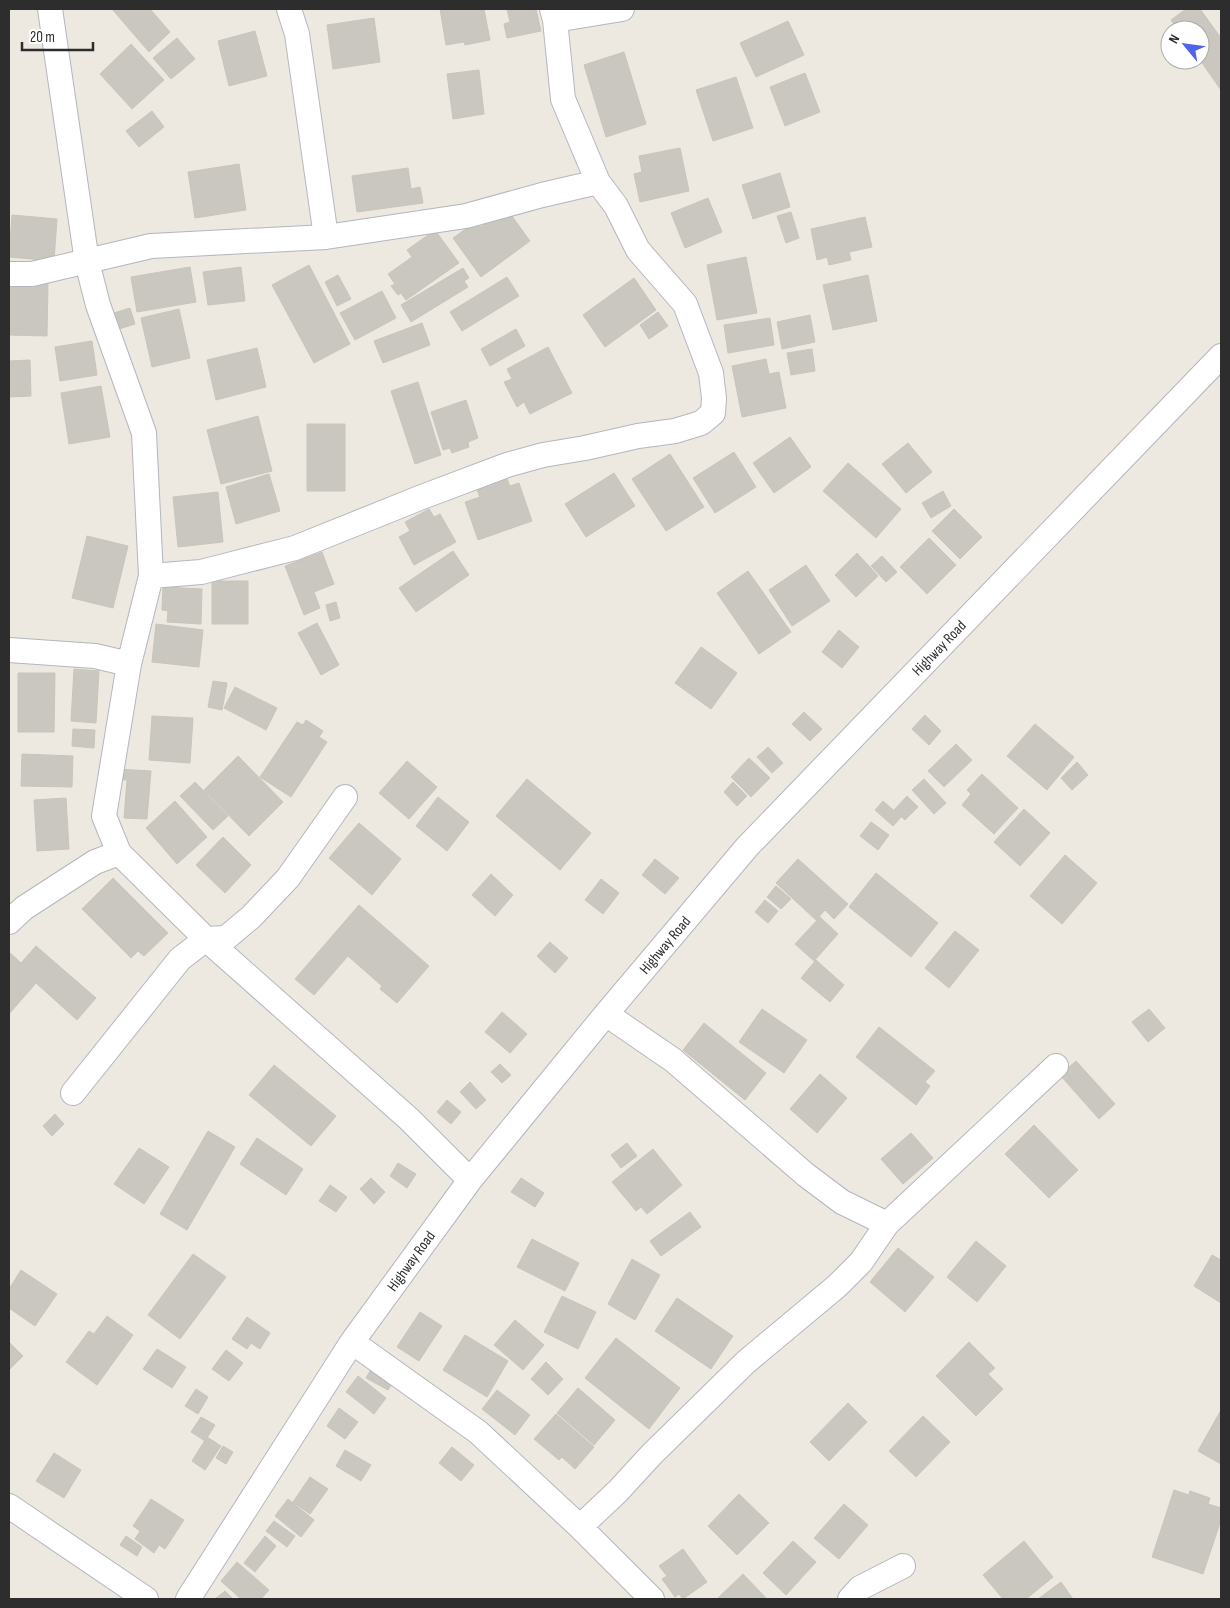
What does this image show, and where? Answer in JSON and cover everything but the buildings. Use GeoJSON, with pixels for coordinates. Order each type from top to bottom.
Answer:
{"type":"FeatureCollection","features":[{"type":"Feature","properties":{"kind":"street"},"geometry":{"type":"LineString","coordinates":[[50,9],[87,262],[98,306],[144,433],[151,576],[129,664],[104,816],[119,853],[206,939],[409,1119],[470,1180]]}},
{"type":"Feature","properties":{"kind":"street"},"geometry":{"type":"LineString","coordinates":[[289,9],[297,34],[326,237]]}},
{"type":"Feature","properties":{"kind":"street"},"geometry":{"type":"LineString","coordinates":[[151,576],[201,572],[296,548],[506,465],[543,455],[638,436],[675,431],[701,423],[713,413],[714,398],[711,373],[685,304],[638,250],[616,206],[598,182],[563,99],[554,15],[622,9]]}},
{"type":"Feature","properties":{"kind":"street"},"geometry":{"type":"LineString","coordinates":[[9,274],[32,274],[151,246],[326,237],[466,216],[598,182]]}},
{"type":"Feature","properties":{"kind":"street","name":"Highway Road"},"geometry":{"type":"LineString","coordinates":[[188,1599],[352,1342],[470,1180],[606,1014],[747,847],[1221,356]]}},
{"type":"Feature","properties":{"kind":"street"},"geometry":{"type":"LineString","coordinates":[[9,650],[95,656],[129,664]]}},
{"type":"Feature","properties":{"kind":"street"},"geometry":{"type":"LineString","coordinates":[[73,1093],[180,960],[206,939],[226,938],[251,917],[288,878],[345,797]]}},
{"type":"Feature","properties":{"kind":"street"},"geometry":{"type":"LineString","coordinates":[[9,922],[24,908],[95,862],[119,853]]}},
{"type":"Feature","properties":{"kind":"street"},"geometry":{"type":"LineString","coordinates":[[606,1014],[673,1060],[813,1181],[842,1202],[887,1224]]}},
{"type":"Feature","properties":{"kind":"street"},"geometry":{"type":"LineString","coordinates":[[580,1527],[618,1492],[652,1454],[746,1362],[837,1286],[861,1262],[887,1224],[1056,1066]]}},
{"type":"Feature","properties":{"kind":"street"},"geometry":{"type":"LineString","coordinates":[[352,1342],[478,1432],[580,1527],[652,1599]]}},
{"type":"Feature","properties":{"kind":"street"},"geometry":{"type":"LineString","coordinates":[[9,1506],[146,1599]]}},
{"type":"Feature","properties":{"kind":"street"},"geometry":{"type":"LineString","coordinates":[[850,1599],[860,1588],[903,1566]]}}]}
